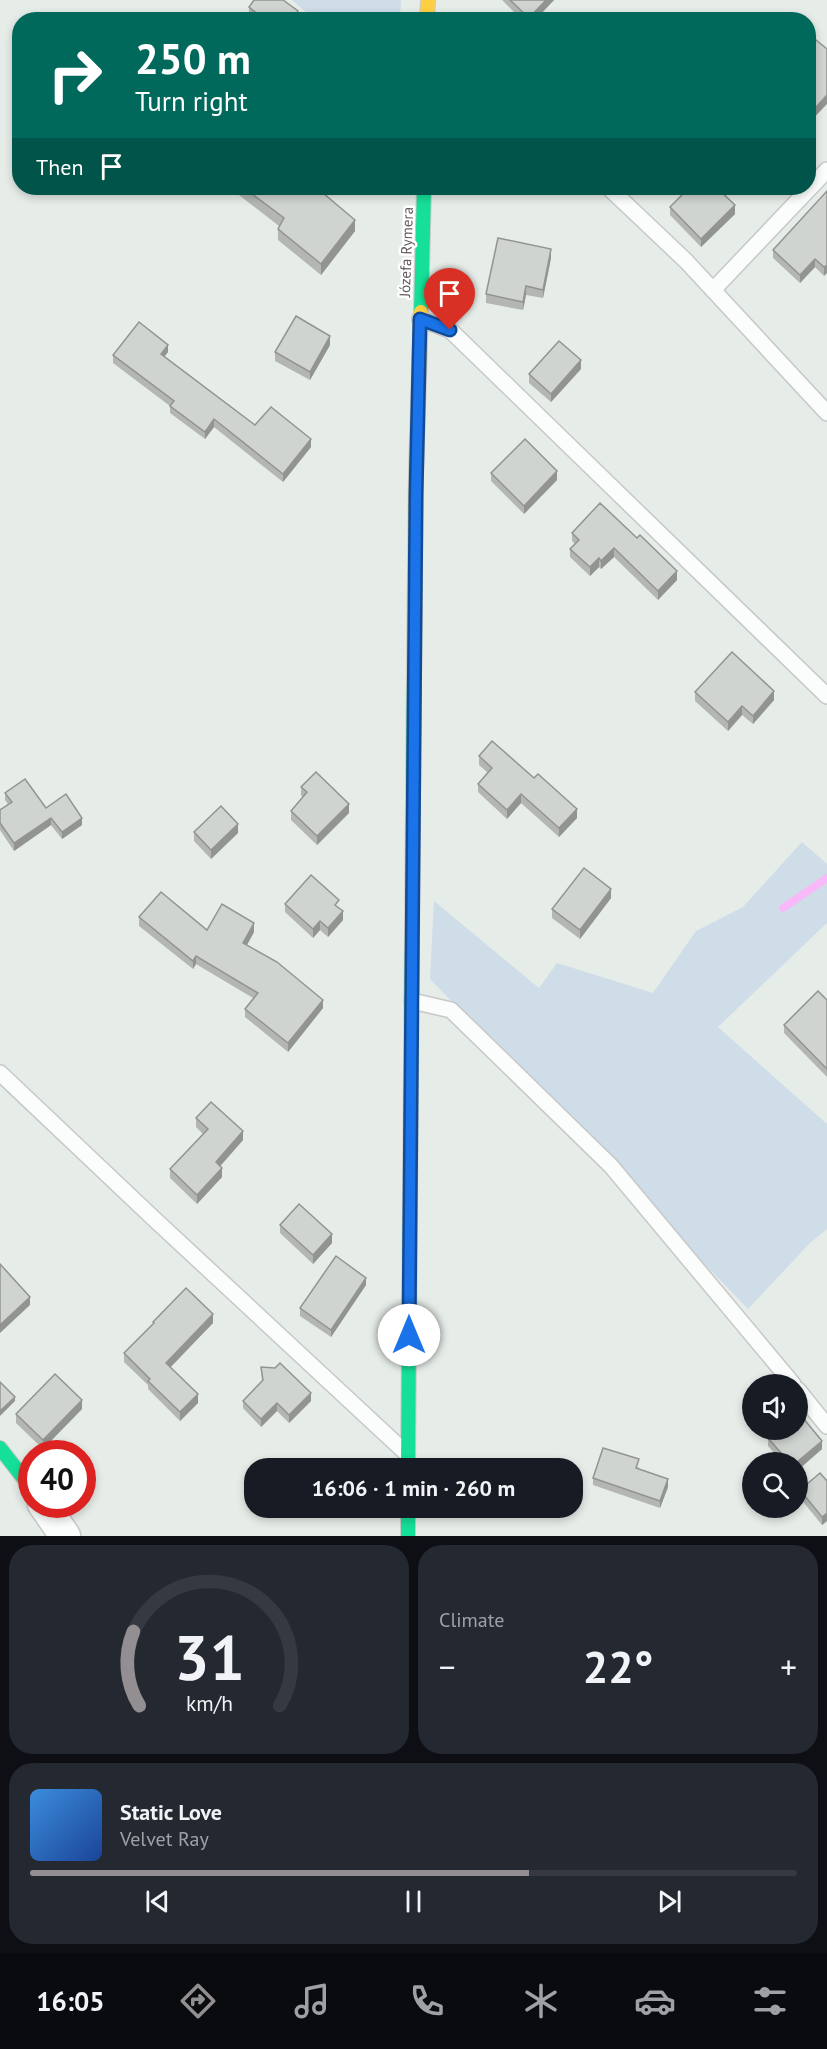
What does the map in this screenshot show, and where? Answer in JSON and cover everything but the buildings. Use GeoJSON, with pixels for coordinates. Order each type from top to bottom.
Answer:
{"type":"FeatureCollection","features":[{"type":"Feature","properties":{"kind":"street","name":"Józefa Rymera"},"geometry":{"type":"LineString","coordinates":[[408,1458],[416,496],[424,195]]}},
{"type":"Feature","properties":{"kind":"street"},"geometry":{"type":"LineString","coordinates":[[0,1448],[18,1471]]}},
{"type":"Feature","properties":{"kind":"street"},"geometry":{"type":"LineString","coordinates":[[53,1518],[65,1536]]}},
{"type":"Feature","properties":{"kind":"street"},"geometry":{"type":"LineString","coordinates":[[408,1518],[408,1536]]}},
{"type":"Feature","properties":{"kind":"lane"},"geometry":{"type":"LineString","coordinates":[[816,181],[827,170]]}},
{"type":"Feature","properties":{"kind":"lane"},"geometry":{"type":"LineString","coordinates":[[616,195],[686,261],[827,413]]}},
{"type":"Feature","properties":{"kind":"lane"},"geometry":{"type":"LineString","coordinates":[[712,290],[803,195]]}},
{"type":"Feature","properties":{"kind":"lane"},"geometry":{"type":"LineString","coordinates":[[420,319],[450,330],[827,696]]}},
{"type":"Feature","properties":{"kind":"lane"},"geometry":{"type":"LineString","coordinates":[[412,1001],[451,1010],[611,1166],[785,1374]]}},
{"type":"Feature","properties":{"kind":"lane"},"geometry":{"type":"LineString","coordinates":[[0,1073],[404,1458]]}},
{"type":"Feature","properties":{"kind":"lane"},"geometry":{"type":"LineString","coordinates":[[808,1402],[827,1426]]}},
{"type":"Feature","properties":{"kind":"shaded area"},"geometry":{"type":"Polygon","coordinates":[[[292,0],[401,0],[400,12],[306,12],[292,0]]]}},
{"type":"Feature","properties":{"kind":"shaded area"},"geometry":{"type":"Polygon","coordinates":[[[802,842],[827,864],[827,923],[718,1027],[827,1124],[827,1229],[811,1242],[748,1309],[430,979],[434,901],[539,988],[557,963],[653,993],[696,931],[743,907],[802,842]]]}},
{"type":"Feature","properties":{"kind":"waterway"},"geometry":{"type":"LineString","coordinates":[[783,908],[827,878]]}},
{"type":"Feature","properties":{"kind":"traffic: fast"},"geometry":{"type":"LineString","coordinates":[[421,312],[424,195]]}},
{"type":"Feature","properties":{"kind":"traffic: fast"},"geometry":{"type":"LineString","coordinates":[[408,1458],[414,670]]}},
{"type":"Feature","properties":{"kind":"traffic: fast"},"geometry":{"type":"LineString","coordinates":[[0,1448],[18,1471]]}},
{"type":"Feature","properties":{"kind":"traffic: fast"},"geometry":{"type":"LineString","coordinates":[[408,1518],[408,1536]]}},
{"type":"Feature","properties":{"kind":"traffic: slow"},"geometry":{"type":"LineString","coordinates":[[427,12],[428,0]]}},
{"type":"Feature","properties":{"kind":"traffic: slow"},"geometry":{"type":"LineString","coordinates":[[414,670],[416,472],[421,312]]}},
{"type":"Feature","properties":{"kind":"route"},"geometry":{"type":"LineString","coordinates":[[409,1335],[416,495],[420,319],[450,330]]}}]}
